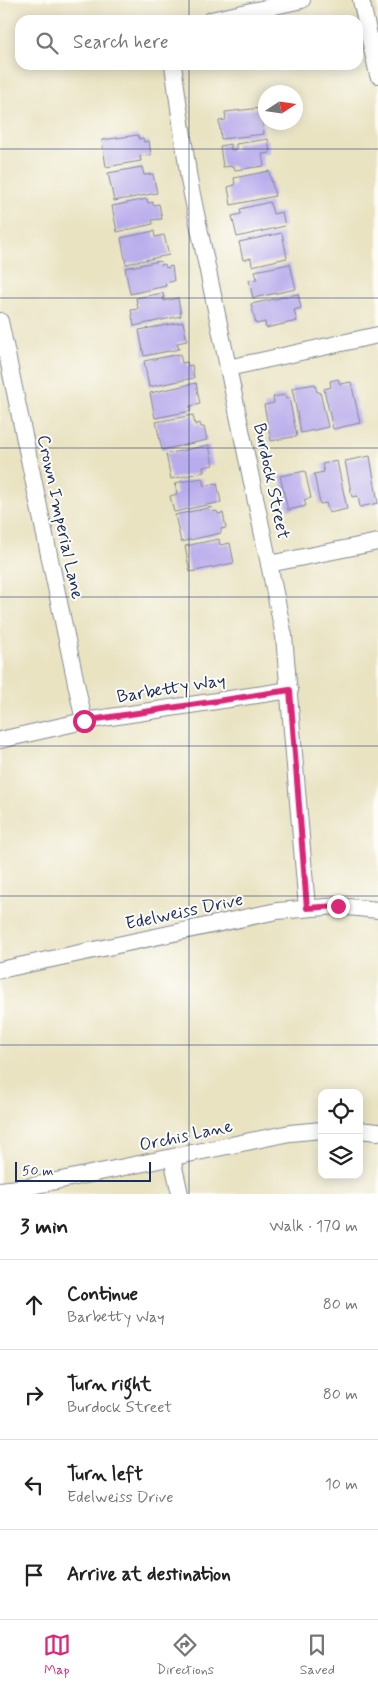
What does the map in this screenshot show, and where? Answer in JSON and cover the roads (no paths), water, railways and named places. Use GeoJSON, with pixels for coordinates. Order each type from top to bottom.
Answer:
{"type":"FeatureCollection","features":[{"type":"Feature","properties":{"kind":"street"},"geometry":{"type":"LineString","coordinates":[[234,15],[302,0]]}},
{"type":"Feature","properties":{"kind":"street"},"geometry":{"type":"LineString","coordinates":[[361,0],[378,75]]}},
{"type":"Feature","properties":{"kind":"street","name":"Burdock Street"},"geometry":{"type":"LineString","coordinates":[[174,70],[189,180],[284,636],[307,908]]}},
{"type":"Feature","properties":{"kind":"street","name":"Crown Imperial Lane"},"geometry":{"type":"LineString","coordinates":[[0,321],[84,721]]}},
{"type":"Feature","properties":{"kind":"street"},"geometry":{"type":"LineString","coordinates":[[228,368],[378,335]]}},
{"type":"Feature","properties":{"kind":"street"},"geometry":{"type":"LineString","coordinates":[[269,564],[378,542]]}},
{"type":"Feature","properties":{"kind":"street","name":"Barbetty Way"},"geometry":{"type":"LineString","coordinates":[[0,740],[84,721],[290,690]]}},
{"type":"Feature","properties":{"kind":"street","name":"Edelweiss Drive"},"geometry":{"type":"LineString","coordinates":[[0,970],[278,911],[338,906],[378,910]]}},
{"type":"Feature","properties":{"kind":"street","name":"Orchis Lane"},"geometry":{"type":"LineString","coordinates":[[0,1190],[27,1188],[290,1133],[318,1130]]}},
{"type":"Feature","properties":{"kind":"street"},"geometry":{"type":"LineString","coordinates":[[363,1130],[378,1132]]}},
{"type":"Feature","properties":{"kind":"street"},"geometry":{"type":"LineString","coordinates":[[172,1158],[180,1194]]}}]}
